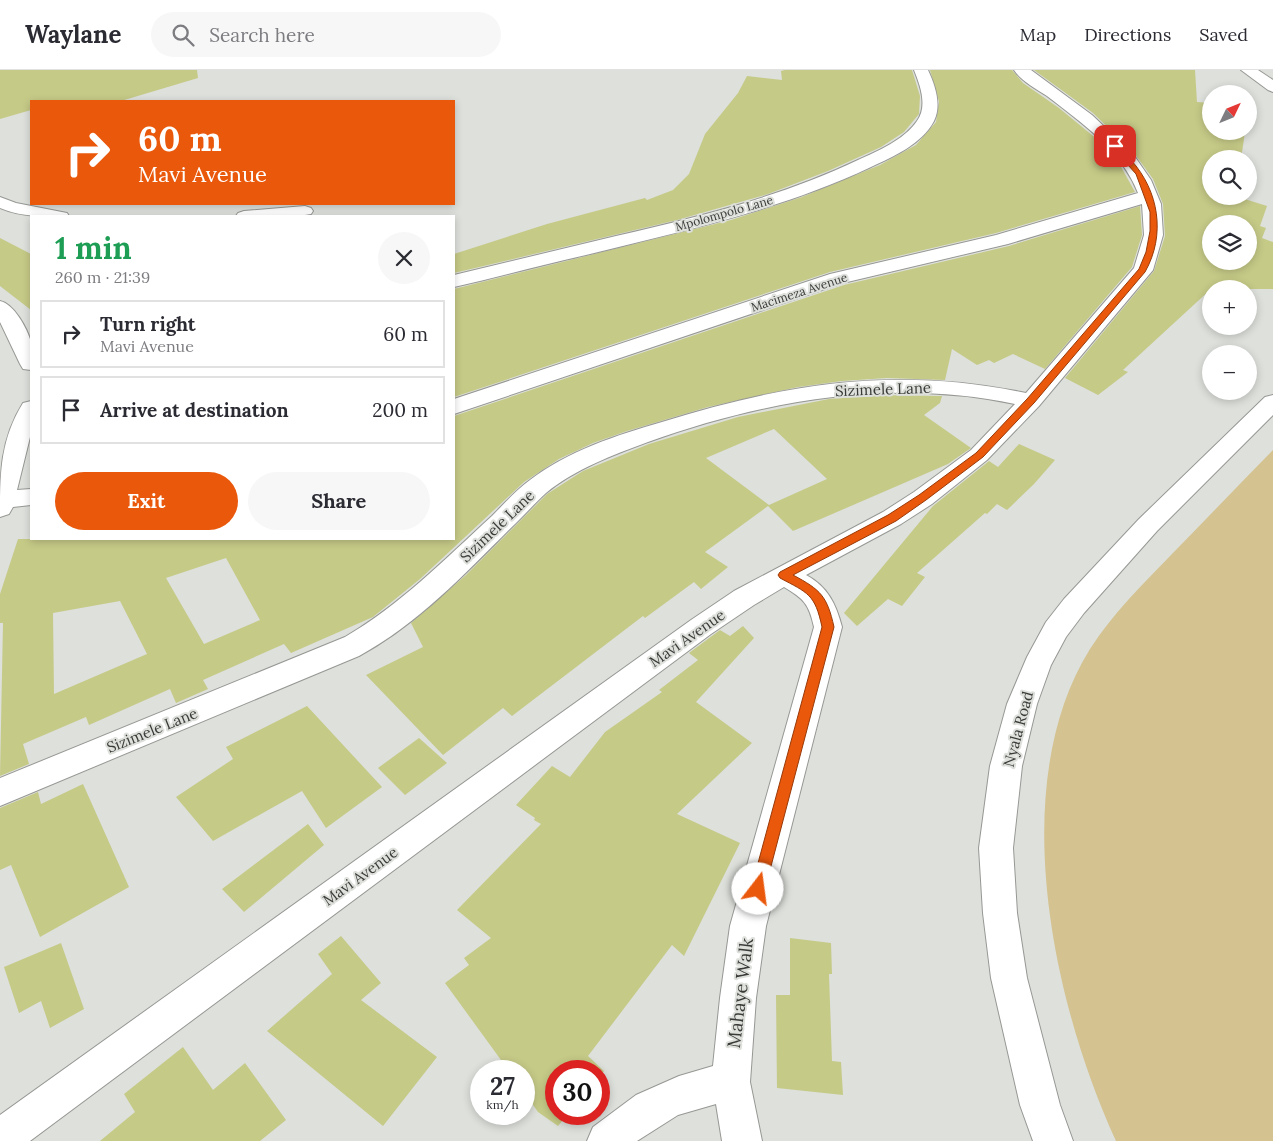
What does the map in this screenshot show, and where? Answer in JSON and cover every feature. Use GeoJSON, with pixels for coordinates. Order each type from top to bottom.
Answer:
{"type":"FeatureCollection","features":[{"type":"Feature","properties":{"kind":"street","name":"Mpolompolo Lane"},"geometry":{"type":"LineString","coordinates":[[455,281],[758,206],[847,172],[912,137],[926,121],[930,100],[926,80],[921,70]]}},
{"type":"Feature","properties":{"kind":"street","name":"Mavi Avenue"},"geometry":{"type":"LineString","coordinates":[[0,1140],[701,627],[744,598],[892,518],[923,498],[979,455],[1031,401],[1142,270],[1150,252],[1154,231],[1154,212],[1140,174],[1094,125],[1021,70]]}},
{"type":"Feature","properties":{"kind":"street"},"geometry":{"type":"LineString","coordinates":[[1248,70],[1273,87]]}},
{"type":"Feature","properties":{"kind":"street","name":"Macimeza Avenue"},"geometry":{"type":"LineString","coordinates":[[455,407],[532,379],[837,278],[1001,240],[1149,196]]}},
{"type":"Feature","properties":{"kind":"street"},"geometry":{"type":"LineString","coordinates":[[0,306],[9,319],[30,362]]}},
{"type":"Feature","properties":{"kind":"street","name":"Sizimele Lane"},"geometry":{"type":"LineString","coordinates":[[0,792],[309,665],[360,642],[397,616],[442,578],[540,485],[581,462],[626,441],[713,414],[756,403],[830,391],[867,388],[953,387],[980,389],[1031,401]]}},
{"type":"Feature","properties":{"kind":"street","name":"Nyala Road"},"geometry":{"type":"LineString","coordinates":[[1053,1141],[1040,1105],[1009,978],[1000,913],[996,848],[1006,766],[1022,704],[1037,665],[1056,630],[1074,606],[1148,525],[1273,402]]}},
{"type":"Feature","properties":{"kind":"street"},"geometry":{"type":"LineString","coordinates":[[30,410],[23,420],[1,504],[30,497]]}},
{"type":"Feature","properties":{"kind":"street","name":"Mahaye Walk"},"geometry":{"type":"LineString","coordinates":[[742,1141],[731,1082],[738,998],[748,926],[828,627],[824,606],[811,590],[784,575]]}},
{"type":"Feature","properties":{"kind":"street"},"geometry":{"type":"LineString","coordinates":[[607,1141],[623,1125],[666,1099],[700,1088],[731,1082]]}},
{"type":"Feature","properties":{"kind":"lane"},"geometry":{"type":"LineString","coordinates":[[0,202],[12,207],[56,215]]}},
{"type":"Feature","properties":{"kind":"lane"},"geometry":{"type":"LineString","coordinates":[[256,215],[305,211]]}},
{"type":"Feature","properties":{"kind":"shaded area"},"geometry":{"type":"Polygon","coordinates":[[[1273,450],[1273,1141],[1116,1141],[1093,1086],[1073,1025],[1058,961],[1048,895],[1044,828],[1049,764],[1064,704],[1090,649],[1099,636],[1139,588],[1273,450]]]}},
{"type":"Feature","properties":{"kind":"building"},"geometry":{"type":"Polygon","coordinates":[[[0,70],[197,70],[198,78],[124,100],[30,100],[30,110],[0,119],[0,70]]]}},
{"type":"Feature","properties":{"kind":"building"},"geometry":{"type":"Polygon","coordinates":[[[912,70],[920,96],[919,114],[904,132],[881,147],[828,171],[768,194],[677,220],[455,273],[455,254],[547,224],[645,198],[647,200],[673,190],[689,174],[705,134],[738,93],[747,76],[782,80],[781,71],[912,70]]]}},
{"type":"Feature","properties":{"kind":"building"},"geometry":{"type":"Polygon","coordinates":[[[930,70],[1012,70],[1023,83],[1059,108],[1098,140],[1120,165],[1135,192],[996,233],[830,272],[455,397],[455,289],[731,220],[802,197],[880,165],[916,145],[936,122],[939,102],[930,70]]]}},
{"type":"Feature","properties":{"kind":"building"},"geometry":{"type":"Polygon","coordinates":[[[1034,70],[1195,70],[1197,102],[1202,102],[1202,140],[1244,140],[1242,150],[1202,150],[1202,205],[1257,205],[1257,203],[1267,206],[1260,226],[1266,228],[1262,238],[1273,242],[1273,289],[1257,289],[1257,280],[1202,280],[1202,297],[1123,370],[1128,372],[1098,395],[1065,378],[1154,271],[1165,236],[1163,204],[1153,179],[1134,153],[1093,113],[1034,70]]]}},
{"type":"Feature","properties":{"kind":"building"},"geometry":{"type":"Polygon","coordinates":[[[1140,206],[1142,235],[1132,267],[1045,369],[1013,354],[994,363],[989,360],[977,365],[952,349],[945,380],[887,378],[842,381],[798,387],[708,407],[593,443],[559,459],[524,482],[420,579],[373,617],[291,653],[284,644],[203,680],[208,689],[176,703],[170,689],[89,725],[86,717],[23,744],[29,764],[0,776],[3,623],[0,623],[0,594],[18,539],[455,540],[455,416],[844,285],[1009,246],[1140,206]],[[226,558],[166,578],[204,644],[260,620],[226,558]],[[120,601],[53,613],[54,694],[147,654],[120,601]]]}},
{"type":"Feature","properties":{"kind":"building"},"geometry":{"type":"Polygon","coordinates":[[[0,238],[30,253],[30,309],[0,286],[0,238]]]}},
{"type":"Feature","properties":{"kind":"building"},"geometry":{"type":"Polygon","coordinates":[[[876,395],[942,396],[940,403],[924,415],[971,448],[948,464],[793,531],[768,506],[705,552],[728,567],[701,589],[694,582],[645,618],[643,616],[512,716],[503,708],[443,755],[366,675],[423,647],[411,623],[466,575],[547,494],[583,471],[649,444],[738,417],[829,399],[876,395]],[[774,429],[706,458],[769,505],[827,479],[774,429]]]}},
{"type":"Feature","properties":{"kind":"building"},"geometry":{"type":"Polygon","coordinates":[[[1019,444],[1055,460],[1007,510],[997,504],[917,573],[925,577],[902,606],[888,599],[857,626],[844,613],[933,506],[989,461],[998,467],[1019,444]]]}},
{"type":"Feature","properties":{"kind":"building"},"geometry":{"type":"Polygon","coordinates":[[[743,626],[754,638],[696,702],[752,743],[677,814],[740,843],[684,956],[672,945],[588,1056],[592,1060],[545,1060],[545,1117],[535,1108],[535,1060],[501,1060],[445,983],[469,965],[464,958],[491,938],[457,910],[541,824],[516,805],[552,766],[570,777],[605,732],[662,692],[659,690],[698,660],[689,653],[720,630],[730,636],[743,626]]]}},
{"type":"Feature","properties":{"kind":"building"},"geometry":{"type":"Polygon","coordinates":[[[307,706],[382,787],[326,828],[302,791],[213,841],[176,797],[233,759],[226,747],[307,706]]]}},
{"type":"Feature","properties":{"kind":"building"},"geometry":{"type":"Polygon","coordinates":[[[419,738],[447,763],[405,795],[378,768],[419,738]]]}},
{"type":"Feature","properties":{"kind":"building"},"geometry":{"type":"Polygon","coordinates":[[[83,784],[129,887],[40,937],[11,865],[0,870],[0,808],[38,792],[41,804],[83,784]]]}},
{"type":"Feature","properties":{"kind":"building"},"geometry":{"type":"Polygon","coordinates":[[[308,824],[324,845],[244,912],[222,889],[308,824]]]}},
{"type":"Feature","properties":{"kind":"building"},"geometry":{"type":"Polygon","coordinates":[[[341,936],[381,983],[361,1000],[437,1057],[383,1126],[267,1031],[332,974],[318,954],[341,936]]]}},
{"type":"Feature","properties":{"kind":"building"},"geometry":{"type":"Polygon","coordinates":[[[790,938],[831,943],[832,974],[829,974],[832,1061],[841,1062],[843,1095],[777,1088],[776,995],[790,995],[790,938]]]}},
{"type":"Feature","properties":{"kind":"building"},"geometry":{"type":"Polygon","coordinates":[[[61,943],[84,1009],[50,1028],[41,1001],[19,1013],[4,967],[61,943]]]}},
{"type":"Feature","properties":{"kind":"building"},"geometry":{"type":"Polygon","coordinates":[[[183,1047],[213,1090],[245,1063],[286,1120],[260,1141],[100,1141],[135,1112],[124,1094],[183,1047]]]}},
{"type":"Feature","properties":{"kind":"route"},"geometry":{"type":"LineString","coordinates":[[758,889],[828,627],[824,606],[811,590],[784,575],[892,518],[923,498],[979,455],[1031,401],[1142,270],[1150,252],[1154,231],[1154,212],[1140,174],[1115,146]]}}]}
